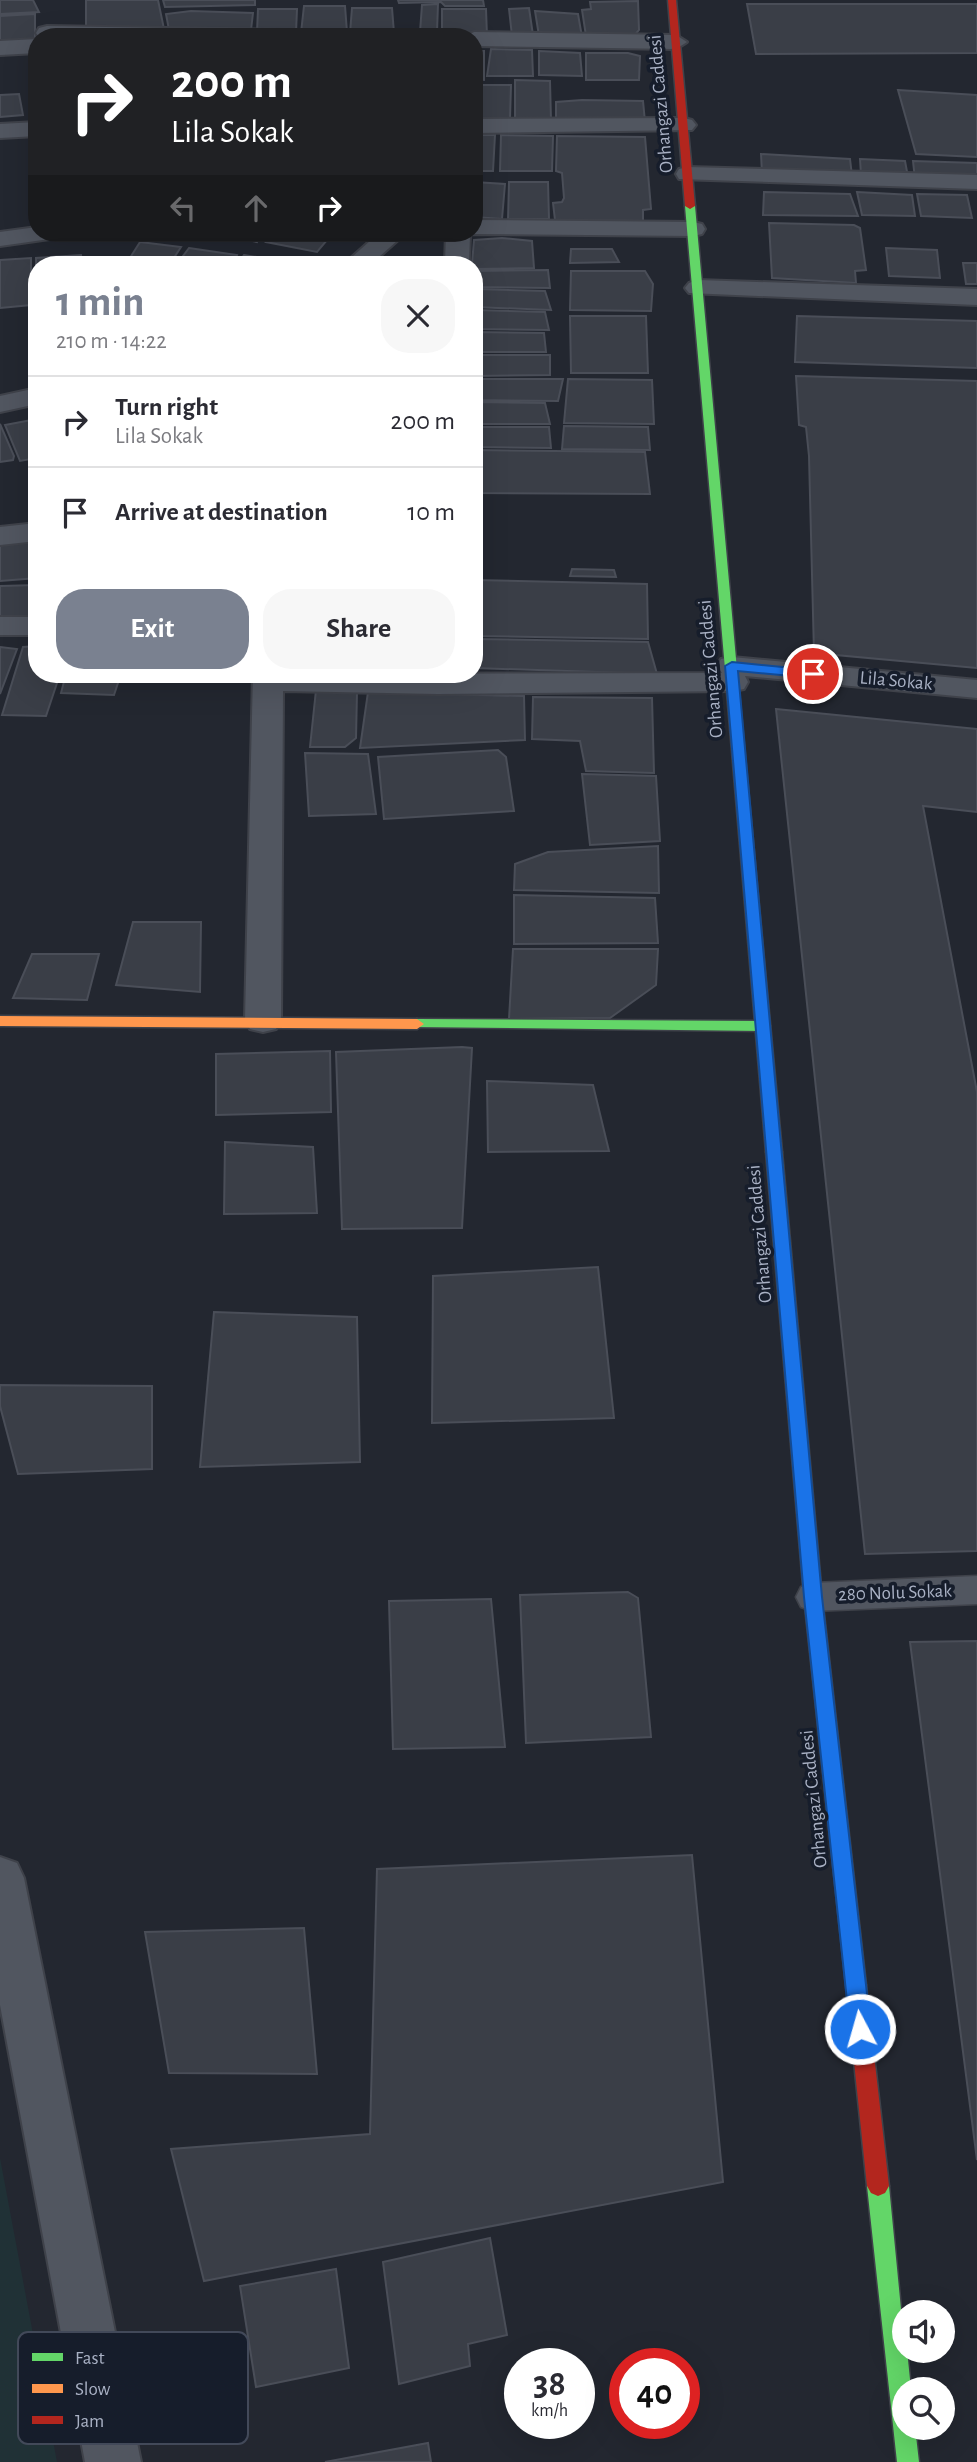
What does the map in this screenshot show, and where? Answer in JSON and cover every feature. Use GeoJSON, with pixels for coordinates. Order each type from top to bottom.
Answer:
{"type":"FeatureCollection","features":[{"type":"Feature","properties":{"kind":"street","name":"Orhangazi Caddesi"},"geometry":{"type":"LineString","coordinates":[[672,0],[813,1597],[908,2462]]}},
{"type":"Feature","properties":{"kind":"street"},"geometry":{"type":"LineString","coordinates":[[0,48],[28,38]]}},
{"type":"Feature","properties":{"kind":"street"},"geometry":{"type":"LineString","coordinates":[[483,40],[676,42]]}},
{"type":"Feature","properties":{"kind":"street"},"geometry":{"type":"LineString","coordinates":[[483,127],[684,125]]}},
{"type":"Feature","properties":{"kind":"street"},"geometry":{"type":"LineString","coordinates":[[0,131],[28,129]]}},
{"type":"Feature","properties":{"kind":"street"},"geometry":{"type":"LineString","coordinates":[[688,174],[977,182]]}},
{"type":"Feature","properties":{"kind":"street"},"geometry":{"type":"LineString","coordinates":[[483,227],[693,229]]}},
{"type":"Feature","properties":{"kind":"street"},"geometry":{"type":"LineString","coordinates":[[0,239],[28,236]]}},
{"type":"Feature","properties":{"kind":"street"},"geometry":{"type":"LineString","coordinates":[[366,256],[383,242]]}},
{"type":"Feature","properties":{"kind":"street"},"geometry":{"type":"LineString","coordinates":[[698,288],[977,297]]}},
{"type":"Feature","properties":{"kind":"street"},"geometry":{"type":"LineString","coordinates":[[0,404],[28,398]]}},
{"type":"Feature","properties":{"kind":"street"},"geometry":{"type":"LineString","coordinates":[[0,536],[28,533]]}},
{"type":"Feature","properties":{"kind":"street"},"geometry":{"type":"LineString","coordinates":[[0,626],[28,626]]}},
{"type":"Feature","properties":{"kind":"street","name":"Lila Sokak"},"geometry":{"type":"LineString","coordinates":[[483,678],[732,674],[977,689]]}},
{"type":"Feature","properties":{"kind":"street"},"geometry":{"type":"LineString","coordinates":[[263,1020],[268,683]]}},
{"type":"Feature","properties":{"kind":"street"},"geometry":{"type":"LineString","coordinates":[[0,1021],[263,1020],[763,1026]]}},
{"type":"Feature","properties":{"kind":"street"},"geometry":{"type":"LineString","coordinates":[[0,1878],[88,2332]]}},
{"type":"Feature","properties":{"kind":"street"},"geometry":{"type":"LineString","coordinates":[[110,2444],[113,2462]]}},
{"type":"Feature","properties":{"kind":"lane","name":"280 Nolu Sokak"},"geometry":{"type":"LineString","coordinates":[[813,1597],[977,1590]]}},
{"type":"Feature","properties":{"kind":"shaded area"},"geometry":{"type":"Polygon","coordinates":[[[0,2158],[33,2332],[18,2332],[18,2444],[54,2444],[57,2462],[0,2462],[0,2158]]]}},
{"type":"Feature","properties":{"kind":"building"},"geometry":{"type":"Polygon","coordinates":[[[0,0],[33,0],[39,12],[0,14],[0,0]]]}},
{"type":"Feature","properties":{"kind":"building"},"geometry":{"type":"Polygon","coordinates":[[[86,0],[158,0],[164,28],[86,28],[86,0]]]}},
{"type":"Feature","properties":{"kind":"building"},"geometry":{"type":"Polygon","coordinates":[[[163,0],[255,0],[255,5],[165,7],[163,0]]]}},
{"type":"Feature","properties":{"kind":"building"},"geometry":{"type":"Polygon","coordinates":[[[398,0],[483,0],[484,6],[445,6],[441,2],[399,3],[398,0]]]}},
{"type":"Feature","properties":{"kind":"building"},"geometry":{"type":"Polygon","coordinates":[[[638,1],[639,30],[634,36],[586,36],[582,10],[591,9],[590,2],[638,1]]]}},
{"type":"Feature","properties":{"kind":"building"},"geometry":{"type":"Polygon","coordinates":[[[438,4],[437,28],[420,28],[422,5],[438,4]]]}},
{"type":"Feature","properties":{"kind":"building"},"geometry":{"type":"Polygon","coordinates":[[[747,4],[977,4],[977,53],[756,54],[747,4]]]}},
{"type":"Feature","properties":{"kind":"building"},"geometry":{"type":"Polygon","coordinates":[[[304,6],[345,6],[347,28],[302,28],[304,6]]]}},
{"type":"Feature","properties":{"kind":"building"},"geometry":{"type":"Polygon","coordinates":[[[352,8],[392,8],[394,28],[350,28],[352,8]]]}},
{"type":"Feature","properties":{"kind":"building"},"geometry":{"type":"Polygon","coordinates":[[[529,8],[533,35],[512,36],[509,9],[529,8]]]}},
{"type":"Feature","properties":{"kind":"building"},"geometry":{"type":"Polygon","coordinates":[[[258,9],[297,9],[296,28],[257,28],[258,9]]]}},
{"type":"Feature","properties":{"kind":"building"},"geometry":{"type":"Polygon","coordinates":[[[442,9],[486,9],[487,36],[483,36],[483,28],[442,28],[442,9]]]}},
{"type":"Feature","properties":{"kind":"building"},"geometry":{"type":"Polygon","coordinates":[[[191,11],[253,13],[251,28],[169,28],[166,14],[191,11]]]}},
{"type":"Feature","properties":{"kind":"building"},"geometry":{"type":"Polygon","coordinates":[[[535,11],[578,14],[582,37],[539,36],[535,11]]]}},
{"type":"Feature","properties":{"kind":"building"},"geometry":{"type":"Polygon","coordinates":[[[35,14],[35,28],[28,28],[28,40],[0,42],[0,16],[35,14]]]}},
{"type":"Feature","properties":{"kind":"building"},"geometry":{"type":"Polygon","coordinates":[[[491,49],[532,50],[533,76],[487,76],[491,49]]]}},
{"type":"Feature","properties":{"kind":"building"},"geometry":{"type":"Polygon","coordinates":[[[539,51],[580,53],[582,76],[539,75],[539,51]]]}},
{"type":"Feature","properties":{"kind":"building"},"geometry":{"type":"Polygon","coordinates":[[[586,53],[628,53],[640,56],[639,80],[586,80],[586,53]]]}},
{"type":"Feature","properties":{"kind":"building"},"geometry":{"type":"Polygon","coordinates":[[[515,80],[550,81],[551,121],[515,122],[515,80]]]}},
{"type":"Feature","properties":{"kind":"building"},"geometry":{"type":"Polygon","coordinates":[[[483,85],[511,85],[510,119],[483,119],[483,85]]]}},
{"type":"Feature","properties":{"kind":"building"},"geometry":{"type":"Polygon","coordinates":[[[898,90],[977,95],[977,157],[916,154],[898,90]]]}},
{"type":"Feature","properties":{"kind":"building"},"geometry":{"type":"Polygon","coordinates":[[[19,94],[23,115],[0,117],[0,95],[19,94]]]}},
{"type":"Feature","properties":{"kind":"building"},"geometry":{"type":"Polygon","coordinates":[[[643,101],[645,122],[556,121],[556,102],[643,101]]]}},
{"type":"Feature","properties":{"kind":"building"},"geometry":{"type":"Polygon","coordinates":[[[483,135],[495,135],[493,171],[483,171],[483,135]]]}},
{"type":"Feature","properties":{"kind":"building"},"geometry":{"type":"Polygon","coordinates":[[[501,135],[553,136],[552,171],[500,171],[501,135]]]}},
{"type":"Feature","properties":{"kind":"building"},"geometry":{"type":"Polygon","coordinates":[[[557,136],[645,137],[651,209],[643,210],[643,221],[555,220],[553,203],[562,202],[564,198],[562,173],[556,171],[557,136]]]}},
{"type":"Feature","properties":{"kind":"building"},"geometry":{"type":"Polygon","coordinates":[[[761,154],[850,159],[852,176],[762,173],[761,154]]]}},
{"type":"Feature","properties":{"kind":"building"},"geometry":{"type":"Polygon","coordinates":[[[860,159],[905,161],[908,177],[861,175],[860,159]]]}},
{"type":"Feature","properties":{"kind":"building"},"geometry":{"type":"Polygon","coordinates":[[[913,161],[977,163],[977,181],[915,179],[913,161]]]}},
{"type":"Feature","properties":{"kind":"building"},"geometry":{"type":"Polygon","coordinates":[[[509,182],[548,182],[549,219],[508,219],[509,182]]]}},
{"type":"Feature","properties":{"kind":"building"},"geometry":{"type":"Polygon","coordinates":[[[483,183],[505,184],[502,219],[483,218],[483,183]]]}},
{"type":"Feature","properties":{"kind":"building"},"geometry":{"type":"Polygon","coordinates":[[[764,192],[850,194],[858,216],[763,215],[764,192]]]}},
{"type":"Feature","properties":{"kind":"building"},"geometry":{"type":"Polygon","coordinates":[[[857,192],[912,195],[915,216],[862,215],[857,192]]]}},
{"type":"Feature","properties":{"kind":"building"},"geometry":{"type":"Polygon","coordinates":[[[917,194],[967,195],[972,218],[921,216],[917,194]]]}},
{"type":"Feature","properties":{"kind":"building"},"geometry":{"type":"Polygon","coordinates":[[[769,223],[854,225],[860,228],[866,270],[855,271],[856,283],[772,278],[769,223]]]}},
{"type":"Feature","properties":{"kind":"building"},"geometry":{"type":"Polygon","coordinates":[[[483,239],[532,241],[534,268],[483,269],[483,256],[473,256],[474,242],[483,242],[483,239]]]}},
{"type":"Feature","properties":{"kind":"building"},"geometry":{"type":"Polygon","coordinates":[[[140,242],[181,247],[175,256],[131,256],[140,242]]]}},
{"type":"Feature","properties":{"kind":"building"},"geometry":{"type":"Polygon","coordinates":[[[266,242],[325,242],[317,252],[266,242]]]}},
{"type":"Feature","properties":{"kind":"building"},"geometry":{"type":"Polygon","coordinates":[[[189,248],[237,255],[237,256],[183,256],[189,248]]]}},
{"type":"Feature","properties":{"kind":"building"},"geometry":{"type":"Polygon","coordinates":[[[886,248],[937,250],[940,278],[889,276],[886,248]]]}},
{"type":"Feature","properties":{"kind":"building"},"geometry":{"type":"Polygon","coordinates":[[[571,249],[612,249],[619,262],[570,263],[571,249]]]}},
{"type":"Feature","properties":{"kind":"building"},"geometry":{"type":"Polygon","coordinates":[[[28,258],[28,305],[0,308],[0,260],[28,258]]]}},
{"type":"Feature","properties":{"kind":"building"},"geometry":{"type":"Polygon","coordinates":[[[963,263],[977,263],[977,284],[966,284],[963,263]]]}},
{"type":"Feature","properties":{"kind":"building"},"geometry":{"type":"Polygon","coordinates":[[[548,270],[550,288],[483,287],[483,271],[548,270]]]}},
{"type":"Feature","properties":{"kind":"building"},"geometry":{"type":"Polygon","coordinates":[[[571,271],[645,271],[653,284],[651,311],[570,310],[571,271]]]}},
{"type":"Feature","properties":{"kind":"building"},"geometry":{"type":"Polygon","coordinates":[[[483,289],[545,291],[551,310],[483,307],[483,289]]]}},
{"type":"Feature","properties":{"kind":"building"},"geometry":{"type":"Polygon","coordinates":[[[483,310],[545,312],[549,330],[483,329],[483,310]]]}},
{"type":"Feature","properties":{"kind":"building"},"geometry":{"type":"Polygon","coordinates":[[[570,316],[646,316],[648,373],[571,373],[570,316]]]}},
{"type":"Feature","properties":{"kind":"building"},"geometry":{"type":"Polygon","coordinates":[[[797,316],[977,321],[977,368],[795,362],[797,316]]]}},
{"type":"Feature","properties":{"kind":"building"},"geometry":{"type":"Polygon","coordinates":[[[483,332],[544,333],[546,352],[483,352],[483,332]]]}},
{"type":"Feature","properties":{"kind":"building"},"geometry":{"type":"Polygon","coordinates":[[[483,355],[550,355],[550,375],[483,376],[483,355]]]}},
{"type":"Feature","properties":{"kind":"building"},"geometry":{"type":"Polygon","coordinates":[[[796,376],[977,381],[977,668],[814,653],[809,456],[806,427],[799,425],[796,376]]]}},
{"type":"Feature","properties":{"kind":"building"},"geometry":{"type":"Polygon","coordinates":[[[483,379],[563,379],[558,401],[483,400],[483,379]]]}},
{"type":"Feature","properties":{"kind":"building"},"geometry":{"type":"Polygon","coordinates":[[[568,379],[652,380],[654,424],[564,423],[568,379]]]}},
{"type":"Feature","properties":{"kind":"building"},"geometry":{"type":"Polygon","coordinates":[[[483,402],[545,403],[550,424],[483,424],[483,402]]]}},
{"type":"Feature","properties":{"kind":"building"},"geometry":{"type":"Polygon","coordinates":[[[28,421],[28,460],[20,461],[5,425],[28,421]]]}},
{"type":"Feature","properties":{"kind":"building"},"geometry":{"type":"Polygon","coordinates":[[[0,424],[14,456],[13,460],[0,462],[0,424]]]}},
{"type":"Feature","properties":{"kind":"building"},"geometry":{"type":"Polygon","coordinates":[[[564,426],[648,427],[650,450],[562,449],[564,426]]]}},
{"type":"Feature","properties":{"kind":"building"},"geometry":{"type":"Polygon","coordinates":[[[483,427],[549,427],[551,448],[483,447],[483,427]]]}},
{"type":"Feature","properties":{"kind":"building"},"geometry":{"type":"Polygon","coordinates":[[[483,450],[645,452],[650,494],[483,493],[483,450]]]}},
{"type":"Feature","properties":{"kind":"building"},"geometry":{"type":"Polygon","coordinates":[[[28,541],[28,579],[0,581],[0,544],[28,541]]]}},
{"type":"Feature","properties":{"kind":"building"},"geometry":{"type":"Polygon","coordinates":[[[572,569],[614,570],[616,577],[570,576],[572,569]]]}},
{"type":"Feature","properties":{"kind":"building"},"geometry":{"type":"Polygon","coordinates":[[[483,580],[647,584],[648,639],[483,636],[483,580]]]}},
{"type":"Feature","properties":{"kind":"building"},"geometry":{"type":"Polygon","coordinates":[[[28,585],[28,619],[0,620],[0,586],[28,585]]]}},
{"type":"Feature","properties":{"kind":"building"},"geometry":{"type":"Polygon","coordinates":[[[483,639],[648,642],[657,674],[483,668],[483,639]]]}},
{"type":"Feature","properties":{"kind":"building"},"geometry":{"type":"Polygon","coordinates":[[[0,647],[17,649],[0,694],[0,647]]]}},
{"type":"Feature","properties":{"kind":"building"},"geometry":{"type":"Polygon","coordinates":[[[23,647],[28,647],[28,683],[57,683],[46,716],[2,715],[23,647]]]}},
{"type":"Feature","properties":{"kind":"building"},"geometry":{"type":"Polygon","coordinates":[[[64,683],[118,683],[114,695],[61,693],[64,683]]]}},
{"type":"Feature","properties":{"kind":"building"},"geometry":{"type":"Polygon","coordinates":[[[316,690],[357,692],[356,738],[345,747],[310,747],[316,690]]]}},
{"type":"Feature","properties":{"kind":"building"},"geometry":{"type":"Polygon","coordinates":[[[368,692],[524,696],[525,740],[360,748],[368,692]]]}},
{"type":"Feature","properties":{"kind":"building"},"geometry":{"type":"Polygon","coordinates":[[[533,697],[652,698],[654,773],[586,771],[580,741],[532,739],[533,697]]]}},
{"type":"Feature","properties":{"kind":"building"},"geometry":{"type":"Polygon","coordinates":[[[776,709],[977,729],[977,812],[923,806],[977,1092],[977,1551],[865,1554],[776,709]]]}},
{"type":"Feature","properties":{"kind":"building"},"geometry":{"type":"Polygon","coordinates":[[[498,750],[506,757],[514,811],[384,819],[378,757],[498,750]]]}},
{"type":"Feature","properties":{"kind":"building"},"geometry":{"type":"Polygon","coordinates":[[[305,753],[368,754],[376,814],[309,816],[305,753]]]}},
{"type":"Feature","properties":{"kind":"building"},"geometry":{"type":"Polygon","coordinates":[[[582,774],[656,776],[660,841],[590,845],[582,774]]]}},
{"type":"Feature","properties":{"kind":"building"},"geometry":{"type":"Polygon","coordinates":[[[658,846],[659,893],[514,890],[515,864],[548,852],[658,846]]]}},
{"type":"Feature","properties":{"kind":"building"},"geometry":{"type":"Polygon","coordinates":[[[514,895],[655,898],[658,943],[514,944],[514,895]]]}},
{"type":"Feature","properties":{"kind":"building"},"geometry":{"type":"Polygon","coordinates":[[[133,922],[201,922],[200,992],[116,985],[133,922]]]}},
{"type":"Feature","properties":{"kind":"building"},"geometry":{"type":"Polygon","coordinates":[[[513,949],[658,949],[656,985],[610,1018],[509,1019],[513,949]]]}},
{"type":"Feature","properties":{"kind":"building"},"geometry":{"type":"Polygon","coordinates":[[[32,954],[99,954],[87,1000],[13,998],[32,954]]]}},
{"type":"Feature","properties":{"kind":"building"},"geometry":{"type":"Polygon","coordinates":[[[472,1048],[462,1228],[342,1229],[336,1052],[472,1048]]]}},
{"type":"Feature","properties":{"kind":"building"},"geometry":{"type":"Polygon","coordinates":[[[330,1051],[331,1112],[216,1115],[216,1054],[330,1051]]]}},
{"type":"Feature","properties":{"kind":"building"},"geometry":{"type":"Polygon","coordinates":[[[487,1081],[593,1085],[609,1151],[488,1152],[487,1081]]]}},
{"type":"Feature","properties":{"kind":"building"},"geometry":{"type":"Polygon","coordinates":[[[225,1142],[313,1147],[317,1213],[224,1214],[225,1142]]]}},
{"type":"Feature","properties":{"kind":"building"},"geometry":{"type":"Polygon","coordinates":[[[598,1267],[614,1418],[432,1423],[433,1276],[598,1267]]]}},
{"type":"Feature","properties":{"kind":"building"},"geometry":{"type":"Polygon","coordinates":[[[214,1312],[357,1317],[360,1462],[200,1467],[214,1312]]]}},
{"type":"Feature","properties":{"kind":"building"},"geometry":{"type":"Polygon","coordinates":[[[0,1385],[152,1386],[152,1469],[18,1474],[0,1406],[0,1385]]]}},
{"type":"Feature","properties":{"kind":"building"},"geometry":{"type":"Polygon","coordinates":[[[628,1592],[638,1598],[651,1737],[526,1743],[520,1595],[628,1592]]]}},
{"type":"Feature","properties":{"kind":"building"},"geometry":{"type":"Polygon","coordinates":[[[491,1599],[505,1747],[393,1749],[389,1601],[491,1599]]]}},
{"type":"Feature","properties":{"kind":"building"},"geometry":{"type":"Polygon","coordinates":[[[977,1641],[977,2160],[910,1642],[977,1641]]]}},
{"type":"Feature","properties":{"kind":"building"},"geometry":{"type":"Polygon","coordinates":[[[692,1855],[723,2182],[204,2281],[171,2149],[370,2134],[377,1869],[692,1855]]]}},
{"type":"Feature","properties":{"kind":"building"},"geometry":{"type":"Polygon","coordinates":[[[304,1928],[317,2074],[169,2073],[145,1932],[304,1928]]]}},
{"type":"Feature","properties":{"kind":"building"},"geometry":{"type":"Polygon","coordinates":[[[490,2238],[507,2335],[468,2344],[470,2366],[399,2384],[383,2262],[490,2238]]]}},
{"type":"Feature","properties":{"kind":"building"},"geometry":{"type":"Polygon","coordinates":[[[336,2269],[349,2368],[256,2387],[240,2286],[336,2269]]]}},
{"type":"Feature","properties":{"kind":"building"},"geometry":{"type":"Polygon","coordinates":[[[428,2443],[431,2462],[325,2462],[428,2443]]]}},
{"type":"Feature","properties":{"kind":"traffic: fast"},"geometry":{"type":"LineString","coordinates":[[690,206],[733,692]]}},
{"type":"Feature","properties":{"kind":"traffic: fast"},"geometry":{"type":"LineString","coordinates":[[417,1024],[763,1026]]}},
{"type":"Feature","properties":{"kind":"traffic: fast"},"geometry":{"type":"LineString","coordinates":[[774,1152],[813,1597],[856,1985]]}},
{"type":"Feature","properties":{"kind":"traffic: fast"},"geometry":{"type":"LineString","coordinates":[[878,2186],[908,2462]]}},
{"type":"Feature","properties":{"kind":"traffic: slow"},"geometry":{"type":"LineString","coordinates":[[733,692],[774,1152]]}},
{"type":"Feature","properties":{"kind":"traffic: slow"},"geometry":{"type":"LineString","coordinates":[[0,1021],[417,1024]]}},
{"type":"Feature","properties":{"kind":"traffic: jam"},"geometry":{"type":"LineString","coordinates":[[672,0],[690,206]]}},
{"type":"Feature","properties":{"kind":"traffic: jam"},"geometry":{"type":"LineString","coordinates":[[856,1985],[878,2186]]}},
{"type":"Feature","properties":{"kind":"route"},"geometry":{"type":"LineString","coordinates":[[813,674],[732,666],[813,1597],[860,2029]]}}]}
